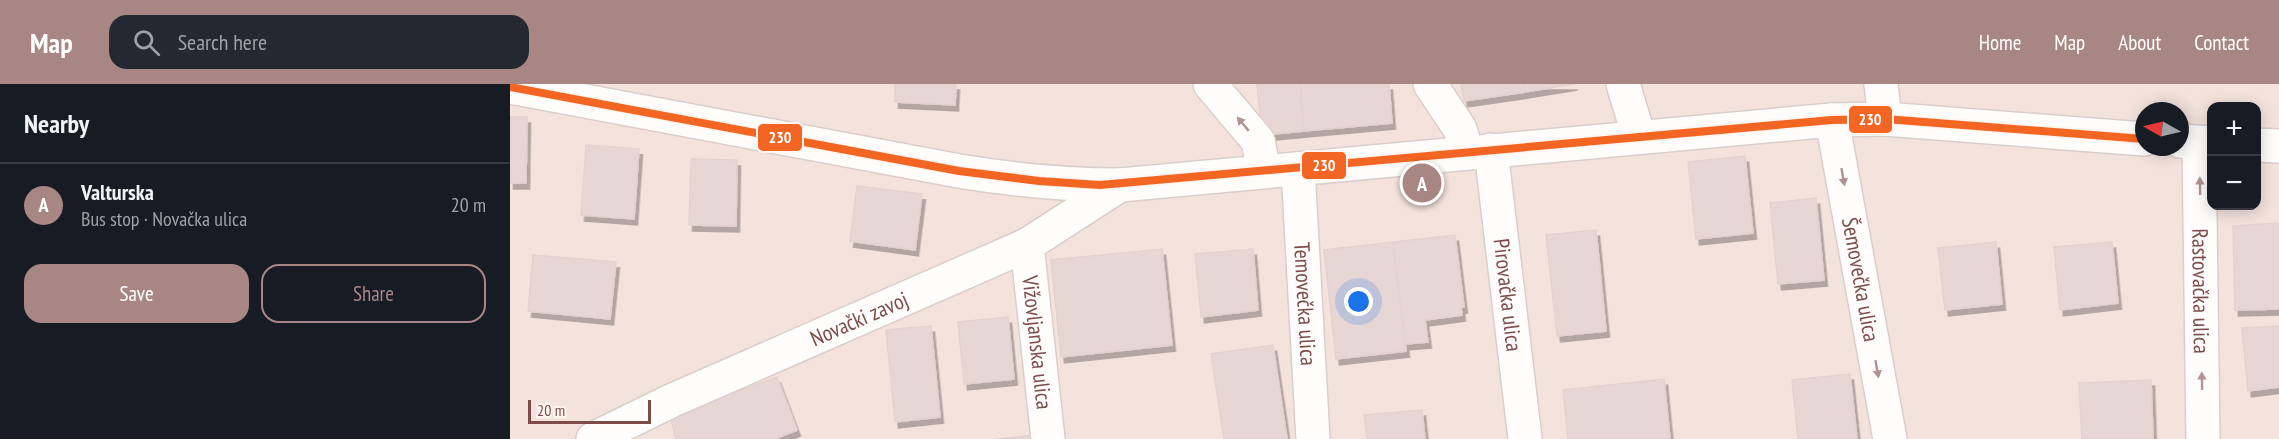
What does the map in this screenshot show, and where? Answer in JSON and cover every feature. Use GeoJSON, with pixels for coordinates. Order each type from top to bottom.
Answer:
{"type":"FeatureCollection","features":[{"type":"Feature","properties":{"kind":"street"},"geometry":{"type":"LineString","coordinates":[[1210,84],[1258,141],[1264,171]]}},
{"type":"Feature","properties":{"kind":"street","name":"Pirovačka ulica"},"geometry":{"type":"LineString","coordinates":[[1430,84],[1460,129],[1479,151],[1525,439]]}},
{"type":"Feature","properties":{"kind":"street"},"geometry":{"type":"LineString","coordinates":[[1623,84],[1639,137]]}},
{"type":"Feature","properties":{"kind":"street"},"geometry":{"type":"LineString","coordinates":[[1881,84],[1886,119]]}},
{"type":"Feature","properties":{"kind":"street"},"geometry":{"type":"LineString","coordinates":[[510,87],[1020,181],[1120,185],[1832,120],[1886,119],[2135,137]]}},
{"type":"Feature","properties":{"kind":"street","name":"Šemovečka ulica"},"geometry":{"type":"LineString","coordinates":[[1832,120],[1890,439]]}},
{"type":"Feature","properties":{"kind":"street","name":"Rastovačka ulica"},"geometry":{"type":"LineString","coordinates":[[2197,142],[2203,439]]}},
{"type":"Feature","properties":{"kind":"street"},"geometry":{"type":"LineString","coordinates":[[2261,145],[2279,146]]}},
{"type":"Feature","properties":{"kind":"street","name":"Temovečka ulica"},"geometry":{"type":"LineString","coordinates":[[1298,169],[1313,439]]}},
{"type":"Feature","properties":{"kind":"street","name":"Novački zavoj"},"geometry":{"type":"LineString","coordinates":[[593,439],[650,426],[1027,245],[1120,185]]}},
{"type":"Feature","properties":{"kind":"street","name":"Vižovljanska ulica"},"geometry":{"type":"LineString","coordinates":[[1027,245],[1048,439]]}},
{"type":"Feature","properties":{"kind":"shaded area"},"geometry":{"type":"Polygon","coordinates":[[[510,84],[2279,84],[2279,439],[510,439],[510,84]]]}},
{"type":"Feature","properties":{"kind":"building"},"geometry":{"type":"Polygon","coordinates":[[[895,84],[956,84],[955,105],[895,102],[895,84]]]}},
{"type":"Feature","properties":{"kind":"building"},"geometry":{"type":"Polygon","coordinates":[[[1300,84],[1304,131],[1262,135],[1257,85],[1300,84]]]}},
{"type":"Feature","properties":{"kind":"building"},"geometry":{"type":"Polygon","coordinates":[[[1300,84],[1389,84],[1392,123],[1304,131],[1300,84]]]}},
{"type":"Feature","properties":{"kind":"building"},"geometry":{"type":"Polygon","coordinates":[[[1461,84],[1524,84],[1525,92],[1464,101],[1461,84]]]}},
{"type":"Feature","properties":{"kind":"building"},"geometry":{"type":"Polygon","coordinates":[[[1524,84],[1574,84],[1525,92],[1524,84]]]}},
{"type":"Feature","properties":{"kind":"building"},"geometry":{"type":"Polygon","coordinates":[[[510,117],[527,117],[526,183],[510,183],[510,117]]]}},
{"type":"Feature","properties":{"kind":"building"},"geometry":{"type":"Polygon","coordinates":[[[586,145],[639,149],[634,219],[581,215],[586,145]]]}},
{"type":"Feature","properties":{"kind":"building"},"geometry":{"type":"Polygon","coordinates":[[[1745,156],[1753,233],[1696,239],[1688,162],[1745,156]]]}},
{"type":"Feature","properties":{"kind":"building"},"geometry":{"type":"Polygon","coordinates":[[[691,159],[737,160],[736,226],[689,225],[691,159]]]}},
{"type":"Feature","properties":{"kind":"building"},"geometry":{"type":"Polygon","coordinates":[[[857,186],[922,194],[915,250],[850,241],[857,186]]]}},
{"type":"Feature","properties":{"kind":"building"},"geometry":{"type":"Polygon","coordinates":[[[1816,198],[1824,280],[1778,284],[1770,203],[1816,198]]]}},
{"type":"Feature","properties":{"kind":"building"},"geometry":{"type":"Polygon","coordinates":[[[2279,223],[2279,309],[2235,310],[2233,226],[2279,223]]]}},
{"type":"Feature","properties":{"kind":"building"},"geometry":{"type":"Polygon","coordinates":[[[1596,230],[1606,331],[1557,336],[1546,235],[1596,230]]]}},
{"type":"Feature","properties":{"kind":"building"},"geometry":{"type":"Polygon","coordinates":[[[1455,235],[1464,307],[1461,308],[1462,315],[1425,320],[1428,342],[1405,344],[1393,242],[1455,235]]]}},
{"type":"Feature","properties":{"kind":"building"},"geometry":{"type":"Polygon","coordinates":[[[1393,242],[1406,351],[1336,359],[1324,250],[1393,242]]]}},
{"type":"Feature","properties":{"kind":"building"},"geometry":{"type":"Polygon","coordinates":[[[1996,242],[2002,304],[1945,310],[1938,248],[1996,242]]]}},
{"type":"Feature","properties":{"kind":"building"},"geometry":{"type":"Polygon","coordinates":[[[2112,242],[2118,303],[2060,310],[2054,247],[2112,242]]]}},
{"type":"Feature","properties":{"kind":"building"},"geometry":{"type":"Polygon","coordinates":[[[1162,249],[1172,345],[1061,357],[1051,260],[1162,249]]]}},
{"type":"Feature","properties":{"kind":"building"},"geometry":{"type":"Polygon","coordinates":[[[1253,249],[1258,310],[1201,317],[1195,254],[1253,249]]]}},
{"type":"Feature","properties":{"kind":"building"},"geometry":{"type":"Polygon","coordinates":[[[533,255],[616,262],[610,319],[528,311],[533,255]]]}},
{"type":"Feature","properties":{"kind":"building"},"geometry":{"type":"Polygon","coordinates":[[[1008,317],[1014,379],[964,384],[958,322],[1008,317]]]}},
{"type":"Feature","properties":{"kind":"building"},"geometry":{"type":"Polygon","coordinates":[[[931,326],[940,417],[895,422],[886,330],[931,326]]]}},
{"type":"Feature","properties":{"kind":"building"},"geometry":{"type":"Polygon","coordinates":[[[2279,326],[2279,387],[2248,391],[2242,328],[2279,326]]]}},
{"type":"Feature","properties":{"kind":"building"},"geometry":{"type":"Polygon","coordinates":[[[1273,345],[1287,439],[1224,439],[1211,354],[1273,345]]]}},
{"type":"Feature","properties":{"kind":"building"},"geometry":{"type":"Polygon","coordinates":[[[1850,374],[1857,439],[1798,439],[1792,380],[1850,374]]]}},
{"type":"Feature","properties":{"kind":"building"},"geometry":{"type":"Polygon","coordinates":[[[777,377],[797,430],[775,439],[676,439],[670,416],[777,377]]]}},
{"type":"Feature","properties":{"kind":"building"},"geometry":{"type":"Polygon","coordinates":[[[1664,379],[1670,439],[1568,439],[1563,390],[1664,379]]]}},
{"type":"Feature","properties":{"kind":"building"},"geometry":{"type":"Polygon","coordinates":[[[2151,380],[2153,439],[2082,439],[2079,383],[2151,380]]]}},
{"type":"Feature","properties":{"kind":"building"},"geometry":{"type":"Polygon","coordinates":[[[1422,410],[1425,439],[1367,439],[1364,415],[1422,410]]]}},
{"type":"Feature","properties":{"kind":"building"},"geometry":{"type":"Polygon","coordinates":[[[1033,435],[1033,439],[998,439],[1033,435]]]}},
{"type":"Feature","properties":{"kind":"transit line","name":"230"},"geometry":{"type":"LineString","coordinates":[[510,87],[959,171],[1039,181],[1100,185],[1832,120],[1885,119],[2135,138]]}},
{"type":"Feature","properties":{"kind":"place","name":"Valturska"},"geometry":{"type":"Point","coordinates":[1422,183]}}]}
